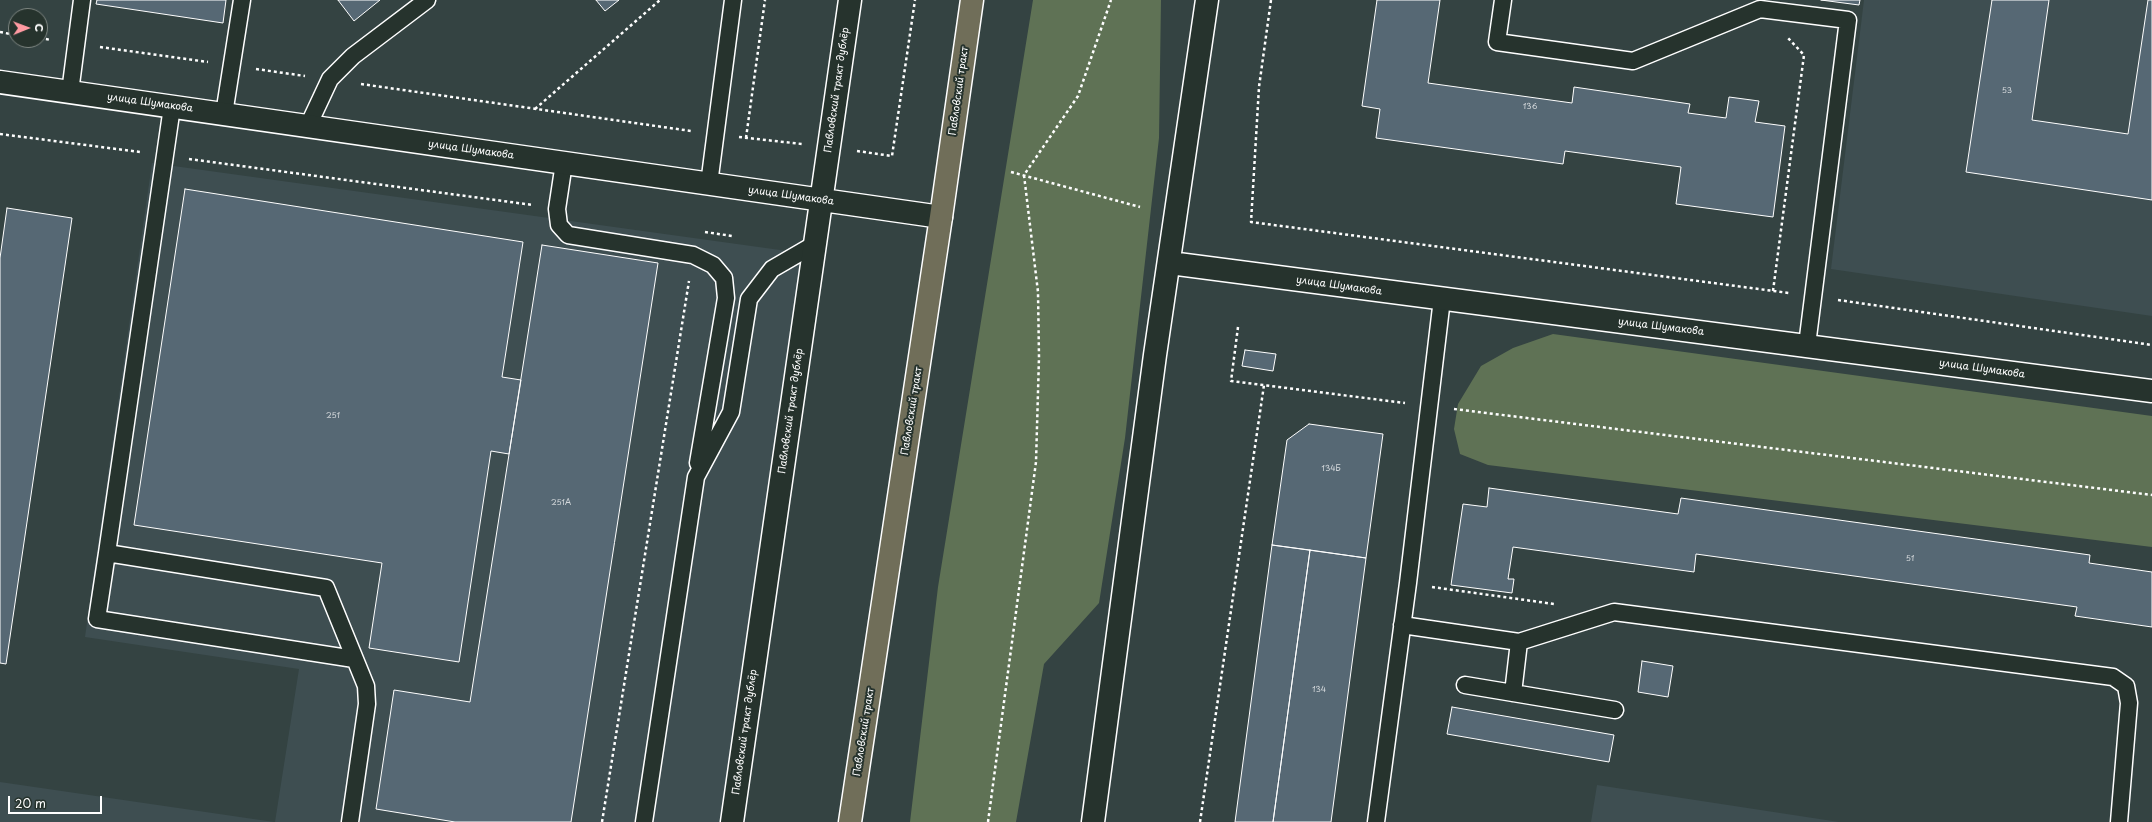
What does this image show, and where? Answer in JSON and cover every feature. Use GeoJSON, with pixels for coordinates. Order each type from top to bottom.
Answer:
{"type":"FeatureCollection","features":[{"type":"Feature","properties":{"kind":"main road","name":"Павловский тракт"},"geometry":{"type":"LineString","coordinates":[[850,822],[972,0]]}},
{"type":"Feature","properties":{"kind":"street","name":"Павловский тракт дублёр"},"geometry":{"type":"LineString","coordinates":[[732,822],[850,0]]}},
{"type":"Feature","properties":{"kind":"street"},"geometry":{"type":"LineString","coordinates":[[1093,822],[1155,355],[1170,263],[1207,0]]}},
{"type":"Feature","properties":{"kind":"street","name":"улица Шумакова"},"geometry":{"type":"LineString","coordinates":[[0,82],[941,217]]}},
{"type":"Feature","properties":{"kind":"street","name":"улица Шумакова"},"geometry":{"type":"LineString","coordinates":[[1170,263],[2152,391]]}},
{"type":"Feature","properties":{"kind":"lane"},"geometry":{"type":"LineString","coordinates":[[70,92],[82,0]]}},
{"type":"Feature","properties":{"kind":"lane"},"geometry":{"type":"LineString","coordinates":[[224,114],[242,0]]}},
{"type":"Feature","properties":{"kind":"lane"},"geometry":{"type":"LineString","coordinates":[[308,126],[330,79],[353,56],[427,0]]}},
{"type":"Feature","properties":{"kind":"lane"},"geometry":{"type":"LineString","coordinates":[[709,184],[733,0]]}},
{"type":"Feature","properties":{"kind":"lane"},"geometry":{"type":"LineString","coordinates":[[1504,0],[1497,42],[1633,62],[1760,9],[1848,20],[1807,345]]}},
{"type":"Feature","properties":{"kind":"lane"},"geometry":{"type":"LineString","coordinates":[[172,107],[97,619],[354,659]]}},
{"type":"Feature","properties":{"kind":"lane"},"geometry":{"type":"LineString","coordinates":[[564,164],[557,209],[559,225],[568,235],[693,254],[713,265],[724,278],[726,298],[696,476],[644,822]]}},
{"type":"Feature","properties":{"kind":"lane"},"geometry":{"type":"LineString","coordinates":[[696,476],[731,412],[749,299],[772,269],[815,244]]}},
{"type":"Feature","properties":{"kind":"lane"},"geometry":{"type":"LineString","coordinates":[[1376,822],[1408,583],[1442,299]]}},
{"type":"Feature","properties":{"kind":"lane"},"geometry":{"type":"LineString","coordinates":[[106,553],[326,588],[366,686],[367,704],[350,822]]}},
{"type":"Feature","properties":{"kind":"lane"},"geometry":{"type":"LineString","coordinates":[[1402,625],[1519,642],[1614,612],[2113,677],[2126,686],[2129,703],[2119,822]]}},
{"type":"Feature","properties":{"kind":"lane"},"geometry":{"type":"LineString","coordinates":[[1513,693],[1519,642]]}},
{"type":"Feature","properties":{"kind":"lane"},"geometry":{"type":"LineString","coordinates":[[1465,686],[1615,710]]}},
{"type":"Feature","properties":{"kind":"path"},"geometry":{"type":"LineString","coordinates":[[534,109],[660,0]]}},
{"type":"Feature","properties":{"kind":"path"},"geometry":{"type":"LineString","coordinates":[[48,39],[746,138],[765,0]]}},
{"type":"Feature","properties":{"kind":"path"},"geometry":{"type":"LineString","coordinates":[[892,156],[915,0]]}},
{"type":"Feature","properties":{"kind":"path"},"geometry":{"type":"LineString","coordinates":[[988,822],[1036,462],[1039,357],[1038,292],[1024,174],[1078,96],[1111,0]]}},
{"type":"Feature","properties":{"kind":"path"},"geometry":{"type":"LineString","coordinates":[[1272,0],[1259,87],[1252,222],[1813,296],[2152,345]]}},
{"type":"Feature","properties":{"kind":"path"},"geometry":{"type":"LineString","coordinates":[[1760,9],[1804,55],[1773,291]]}},
{"type":"Feature","properties":{"kind":"path"},"geometry":{"type":"LineString","coordinates":[[0,134],[165,155],[557,209]]}},
{"type":"Feature","properties":{"kind":"path"},"geometry":{"type":"LineString","coordinates":[[1012,172],[1024,174],[1140,207]]}},
{"type":"Feature","properties":{"kind":"path"},"geometry":{"type":"LineString","coordinates":[[602,822],[697,231],[732,236]]}},
{"type":"Feature","properties":{"kind":"path"},"geometry":{"type":"LineString","coordinates":[[1238,327],[1231,381],[2152,495]]}},
{"type":"Feature","properties":{"kind":"path"},"geometry":{"type":"LineString","coordinates":[[1200,822],[1264,385]]}},
{"type":"Feature","properties":{"kind":"path"},"geometry":{"type":"LineString","coordinates":[[1408,583],[1561,605]]}},
{"type":"Feature","properties":{"kind":"shaded area"},"geometry":{"type":"Polygon","coordinates":[[[1864,0],[2152,0],[2152,316],[1831,269],[1864,0]]]}},
{"type":"Feature","properties":{"kind":"shaded area"},"geometry":{"type":"Polygon","coordinates":[[[152,163],[809,254],[727,822],[275,822],[299,669],[85,637],[152,163]]]}},
{"type":"Feature","properties":{"kind":"shaded area"},"geometry":{"type":"Polygon","coordinates":[[[0,782],[274,822],[0,822],[0,782]]]}},
{"type":"Feature","properties":{"kind":"shaded area"},"geometry":{"type":"Polygon","coordinates":[[[1597,785],[1839,822],[1591,822],[1597,785]]]}},
{"type":"Feature","properties":{"kind":"green space"},"geometry":{"type":"Polygon","coordinates":[[[1033,0],[1161,0],[1159,138],[1125,438],[1099,603],[1044,664],[1016,822],[910,822],[938,587],[1033,0]]]}},
{"type":"Feature","properties":{"kind":"green space"},"geometry":{"type":"Polygon","coordinates":[[[1553,334],[2152,416],[2152,547],[1488,465],[1460,454],[1454,429],[1458,404],[1481,366],[1513,348],[1553,334]]]}},
{"type":"Feature","properties":{"kind":"building"},"geometry":{"type":"Polygon","coordinates":[[[97,0],[226,0],[223,23],[96,4],[97,0]]]}},
{"type":"Feature","properties":{"kind":"building"},"geometry":{"type":"Polygon","coordinates":[[[338,0],[380,0],[354,21],[338,0]]]}},
{"type":"Feature","properties":{"kind":"building"},"geometry":{"type":"Polygon","coordinates":[[[596,0],[619,0],[605,11],[596,0]]]}},
{"type":"Feature","properties":{"kind":"building"},"geometry":{"type":"Polygon","coordinates":[[[1377,0],[1440,0],[1428,83],[1572,103],[1574,87],[1690,104],[1688,113],[1726,118],[1729,97],[1759,101],[1755,122],[1785,126],[1773,217],[1676,204],[1681,167],[1565,151],[1563,164],[1376,138],[1380,109],[1362,106],[1377,0]]]}},
{"type":"Feature","properties":{"kind":"building"},"geometry":{"type":"Polygon","coordinates":[[[1821,0],[1860,0],[1859,5],[1821,0]]]}},
{"type":"Feature","properties":{"kind":"building"},"geometry":{"type":"Polygon","coordinates":[[[1992,0],[2049,0],[2032,120],[2128,134],[2148,0],[2152,0],[2152,200],[1966,172],[1992,0]]]}},
{"type":"Feature","properties":{"kind":"building"},"geometry":{"type":"Polygon","coordinates":[[[185,189],[523,242],[502,377],[521,380],[509,454],[491,451],[459,662],[369,648],[382,563],[134,525],[185,189]]]}},
{"type":"Feature","properties":{"kind":"building"},"geometry":{"type":"Polygon","coordinates":[[[7,208],[72,218],[6,664],[0,663],[0,258],[7,208]]]}},
{"type":"Feature","properties":{"kind":"building"},"geometry":{"type":"Polygon","coordinates":[[[542,245],[658,263],[571,822],[455,822],[376,809],[394,690],[470,702],[542,245]]]}},
{"type":"Feature","properties":{"kind":"building"},"geometry":{"type":"Polygon","coordinates":[[[1245,350],[1276,354],[1273,371],[1242,366],[1245,350]]]}},
{"type":"Feature","properties":{"kind":"building"},"geometry":{"type":"Polygon","coordinates":[[[1309,424],[1383,434],[1366,558],[1272,545],[1287,440],[1309,424]]]}},
{"type":"Feature","properties":{"kind":"building"},"geometry":{"type":"Polygon","coordinates":[[[1489,488],[1678,514],[1681,498],[2090,555],[2089,563],[2152,572],[2152,627],[2075,616],[2077,607],[1696,554],[1694,572],[1513,547],[1508,579],[1514,579],[1512,593],[1451,585],[1463,504],[1487,507],[1489,488]]]}},
{"type":"Feature","properties":{"kind":"building"},"geometry":{"type":"Polygon","coordinates":[[[1272,545],[1310,550],[1273,822],[1235,822],[1272,545]]]}},
{"type":"Feature","properties":{"kind":"building"},"geometry":{"type":"Polygon","coordinates":[[[1310,550],[1366,558],[1331,822],[1273,822],[1310,550]]]}},
{"type":"Feature","properties":{"kind":"building"},"geometry":{"type":"Polygon","coordinates":[[[1642,661],[1673,666],[1668,697],[1638,692],[1642,661]]]}},
{"type":"Feature","properties":{"kind":"building"},"geometry":{"type":"Polygon","coordinates":[[[1452,707],[1614,735],[1609,762],[1447,734],[1452,707]]]}}]}
